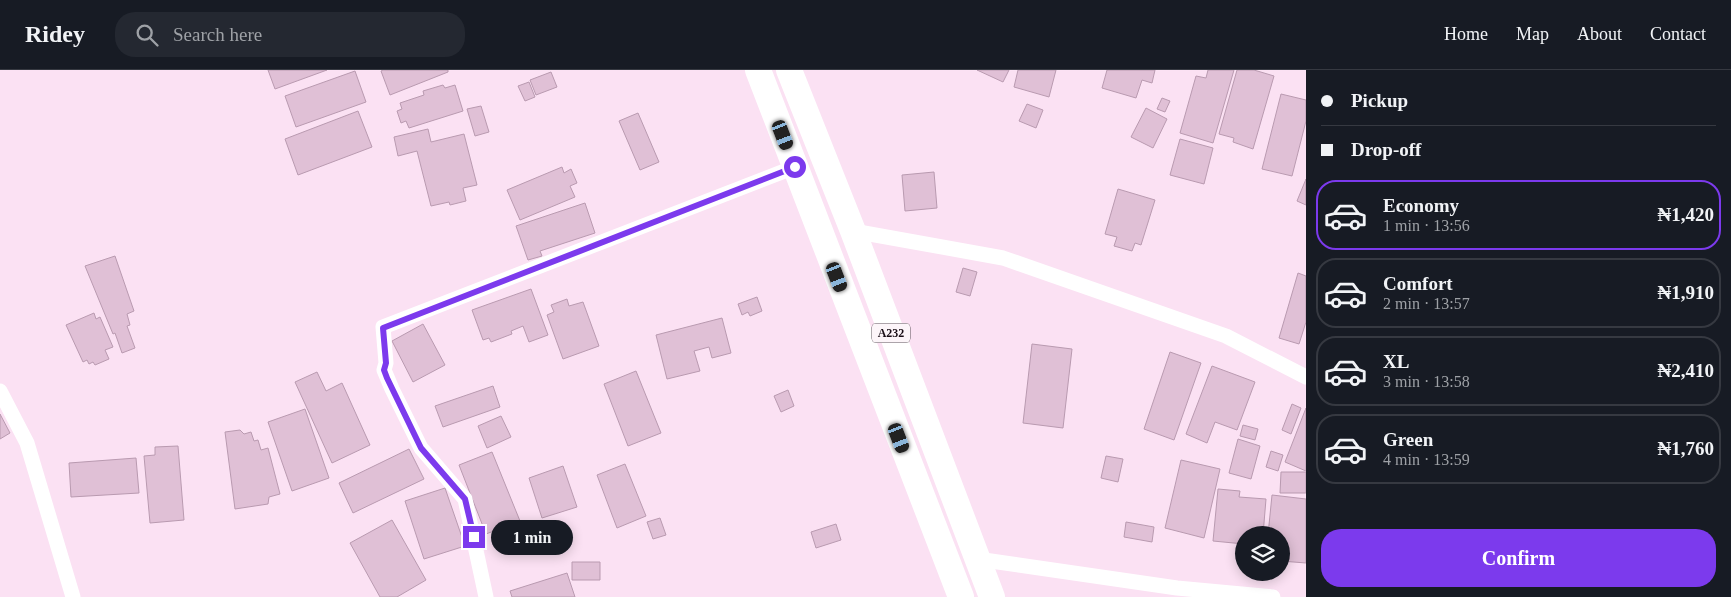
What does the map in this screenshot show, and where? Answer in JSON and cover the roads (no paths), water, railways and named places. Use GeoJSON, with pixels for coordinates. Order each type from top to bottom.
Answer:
{"type":"FeatureCollection","features":[{"type":"Feature","properties":{"kind":"highway","name":"A232"},"geometry":{"type":"LineString","coordinates":[[758,70],[961,597]]}},
{"type":"Feature","properties":{"kind":"highway","name":"A232"},"geometry":{"type":"LineString","coordinates":[[789,70],[853,231],[992,597]]}},
{"type":"Feature","properties":{"kind":"street"},"geometry":{"type":"LineString","coordinates":[[486,597],[465,499],[421,448],[392,390],[384,370],[386,363],[383,328],[795,167]]}},
{"type":"Feature","properties":{"kind":"street"},"geometry":{"type":"LineString","coordinates":[[853,231],[1004,258],[1226,336],[1306,377]]}},
{"type":"Feature","properties":{"kind":"street"},"geometry":{"type":"LineString","coordinates":[[0,391],[27,443],[73,597]]}},
{"type":"Feature","properties":{"kind":"street"},"geometry":{"type":"LineString","coordinates":[[976,559],[1177,588],[1273,597]]}}]}
